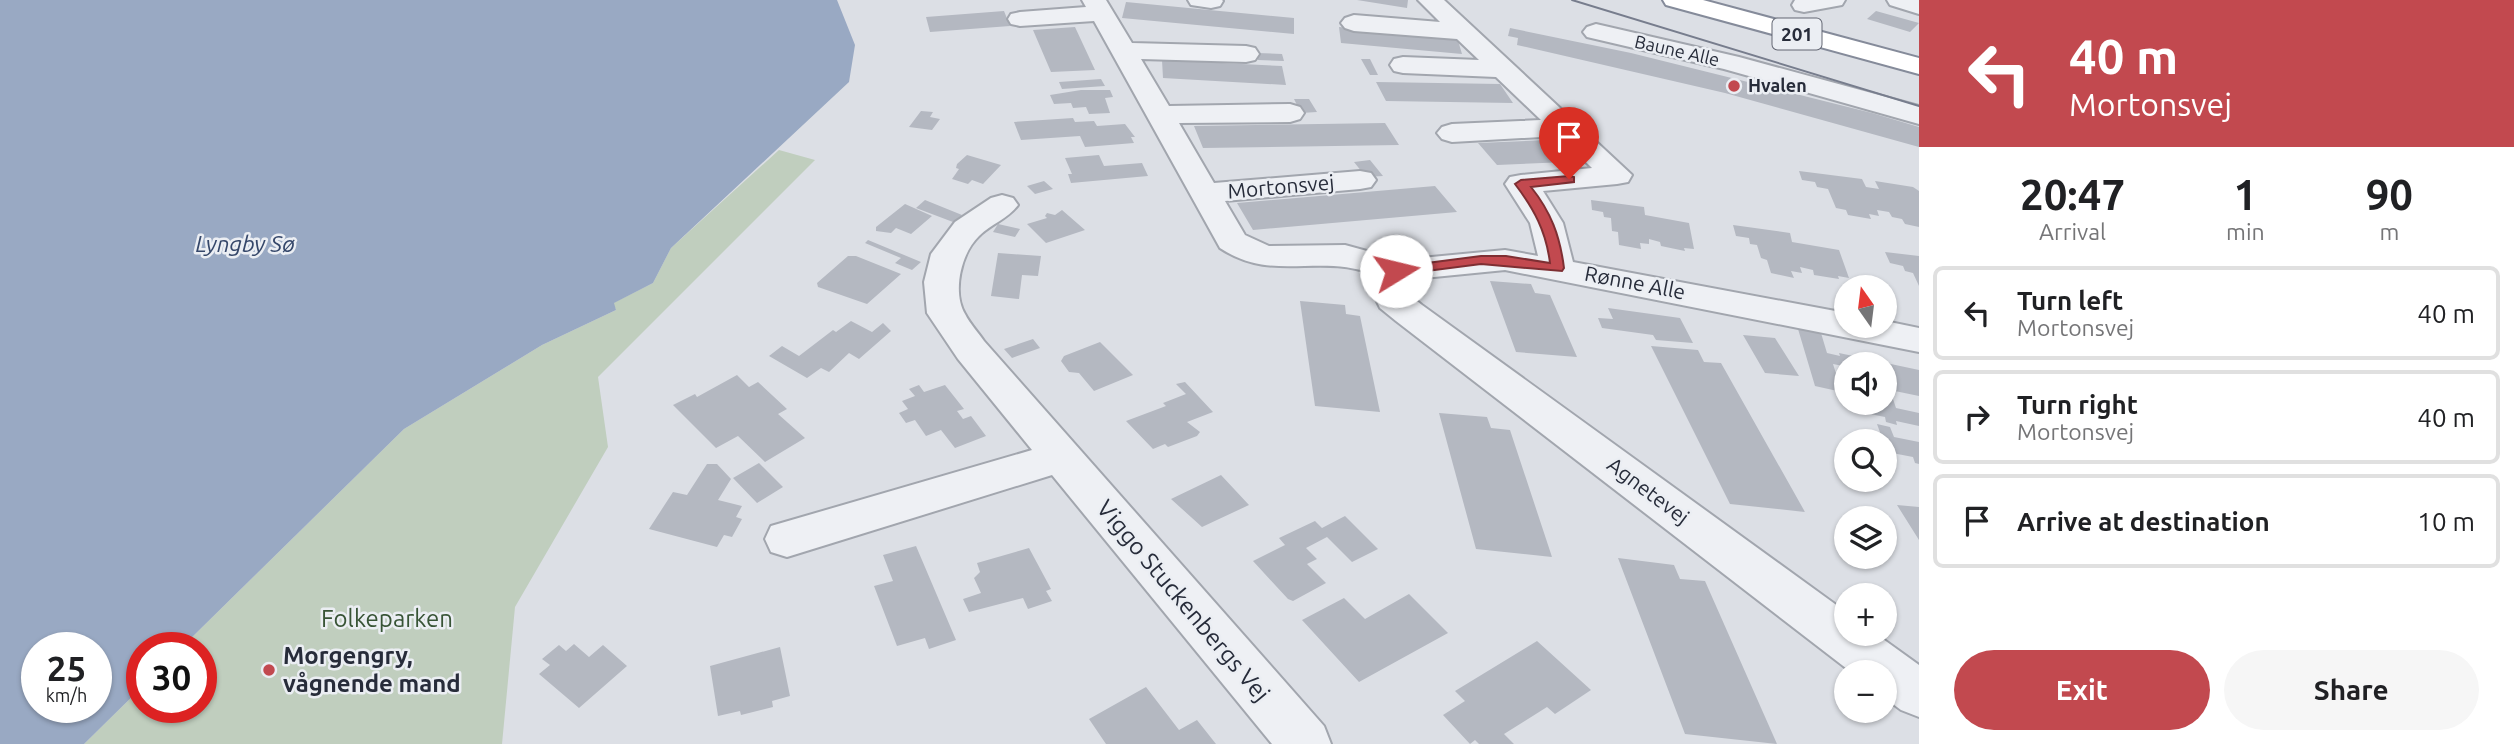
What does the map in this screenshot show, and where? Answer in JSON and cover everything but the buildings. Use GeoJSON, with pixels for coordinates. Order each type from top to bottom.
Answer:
{"type":"FeatureCollection","features":[{"type":"Feature","properties":{"kind":"highway","name":"201"},"geometry":{"type":"LineString","coordinates":[[1675,0],[1919,66]]}},
{"type":"Feature","properties":{"kind":"highway","name":"201"},"geometry":{"type":"LineString","coordinates":[[1716,0],[1919,54]]}},
{"type":"Feature","properties":{"kind":"street"},"geometry":{"type":"LineString","coordinates":[[1430,0],[1617,175],[1521,184],[1538,204],[1554,238],[1557,268]]}},
{"type":"Feature","properties":{"kind":"street"},"geometry":{"type":"LineString","coordinates":[[1804,5],[1833,0]]}},
{"type":"Feature","properties":{"kind":"street"},"geometry":{"type":"LineString","coordinates":[[1899,0],[1919,6]]}},
{"type":"Feature","properties":{"kind":"street","name":"Mortonsvej"},"geometry":{"type":"LineString","coordinates":[[1020,19],[1098,7],[1203,193],[1232,241],[1241,249],[1269,258],[1340,254],[1360,258],[1391,277]]}},
{"type":"Feature","properties":{"kind":"street"},"geometry":{"type":"LineString","coordinates":[[1354,23],[1464,33]]}},
{"type":"Feature","properties":{"kind":"street","name":"Baune Alle"},"geometry":{"type":"LineString","coordinates":[[1596,32],[1730,63],[1919,116]]}},
{"type":"Feature","properties":{"kind":"street"},"geometry":{"type":"LineString","coordinates":[[1122,51],[1246,54]]}},
{"type":"Feature","properties":{"kind":"street"},"geometry":{"type":"LineString","coordinates":[[1403,65],[1504,69]]}},
{"type":"Feature","properties":{"kind":"street"},"geometry":{"type":"LineString","coordinates":[[1159,115],[1290,113]]}},
{"type":"Feature","properties":{"kind":"street"},"geometry":{"type":"LineString","coordinates":[[1452,133],[1566,127]]}},
{"type":"Feature","properties":{"kind":"street","name":"Mortonsvej"},"geometry":{"type":"LineString","coordinates":[[1203,193],[1360,180]]}},
{"type":"Feature","properties":{"kind":"street","name":"Viggo Stuckenbergs Vej"},"geometry":{"type":"LineString","coordinates":[[1002,205],[967,229],[948,254],[942,282],[945,313],[971,350],[1060,457],[1305,744]]}},
{"type":"Feature","properties":{"kind":"street","name":"Rønne Alle"},"geometry":{"type":"LineString","coordinates":[[1391,277],[1481,260],[1506,260],[1834,322]]}},
{"type":"Feature","properties":{"kind":"street","name":"Agnetevej"},"geometry":{"type":"LineString","coordinates":[[1391,277],[1393,300],[1409,313],[1919,694]]}},
{"type":"Feature","properties":{"kind":"street","name":"Rønne Alle"},"geometry":{"type":"LineString","coordinates":[[1897,335],[1919,340]]}},
{"type":"Feature","properties":{"kind":"street"},"geometry":{"type":"LineString","coordinates":[[787,539],[1060,457]]}},
{"type":"Feature","properties":{"kind":"green space","name":"Folkeparken"},"geometry":{"type":"Polygon","coordinates":[[[779,150],[815,160],[598,377],[608,447],[515,607],[502,744],[84,744],[105,723],[112,723],[112,716],[126,703],[126,723],[217,723],[217,632],[197,632],[404,429],[542,345],[616,310],[613,303],[653,283],[671,248],[779,150]]]}},
{"type":"Feature","properties":{"kind":"water","name":"Lyngby Sø"},"geometry":{"type":"Polygon","coordinates":[[[0,0],[837,0],[855,45],[849,82],[671,248],[653,283],[614,303],[616,310],[542,345],[404,429],[197,632],[126,632],[126,703],[112,716],[112,632],[21,632],[21,723],[105,723],[84,744],[0,744],[0,0]]]}},
{"type":"Feature","properties":{"kind":"tram line"},"geometry":{"type":"LineString","coordinates":[[1572,0],[1919,106]]}},
{"type":"Feature","properties":{"kind":"place","name":"Hvalen"},"geometry":{"type":"Point","coordinates":[1734,86]}},
{"type":"Feature","properties":{"kind":"place","name":"Morgengry, vågnende mand"},"geometry":{"type":"Point","coordinates":[269,670]}},
{"type":"Feature","properties":{"kind":"route"},"geometry":{"type":"LineString","coordinates":[[1396,271],[1481,260],[1506,260],[1557,268],[1554,238],[1538,204],[1521,184],[1569,179]]}}]}
